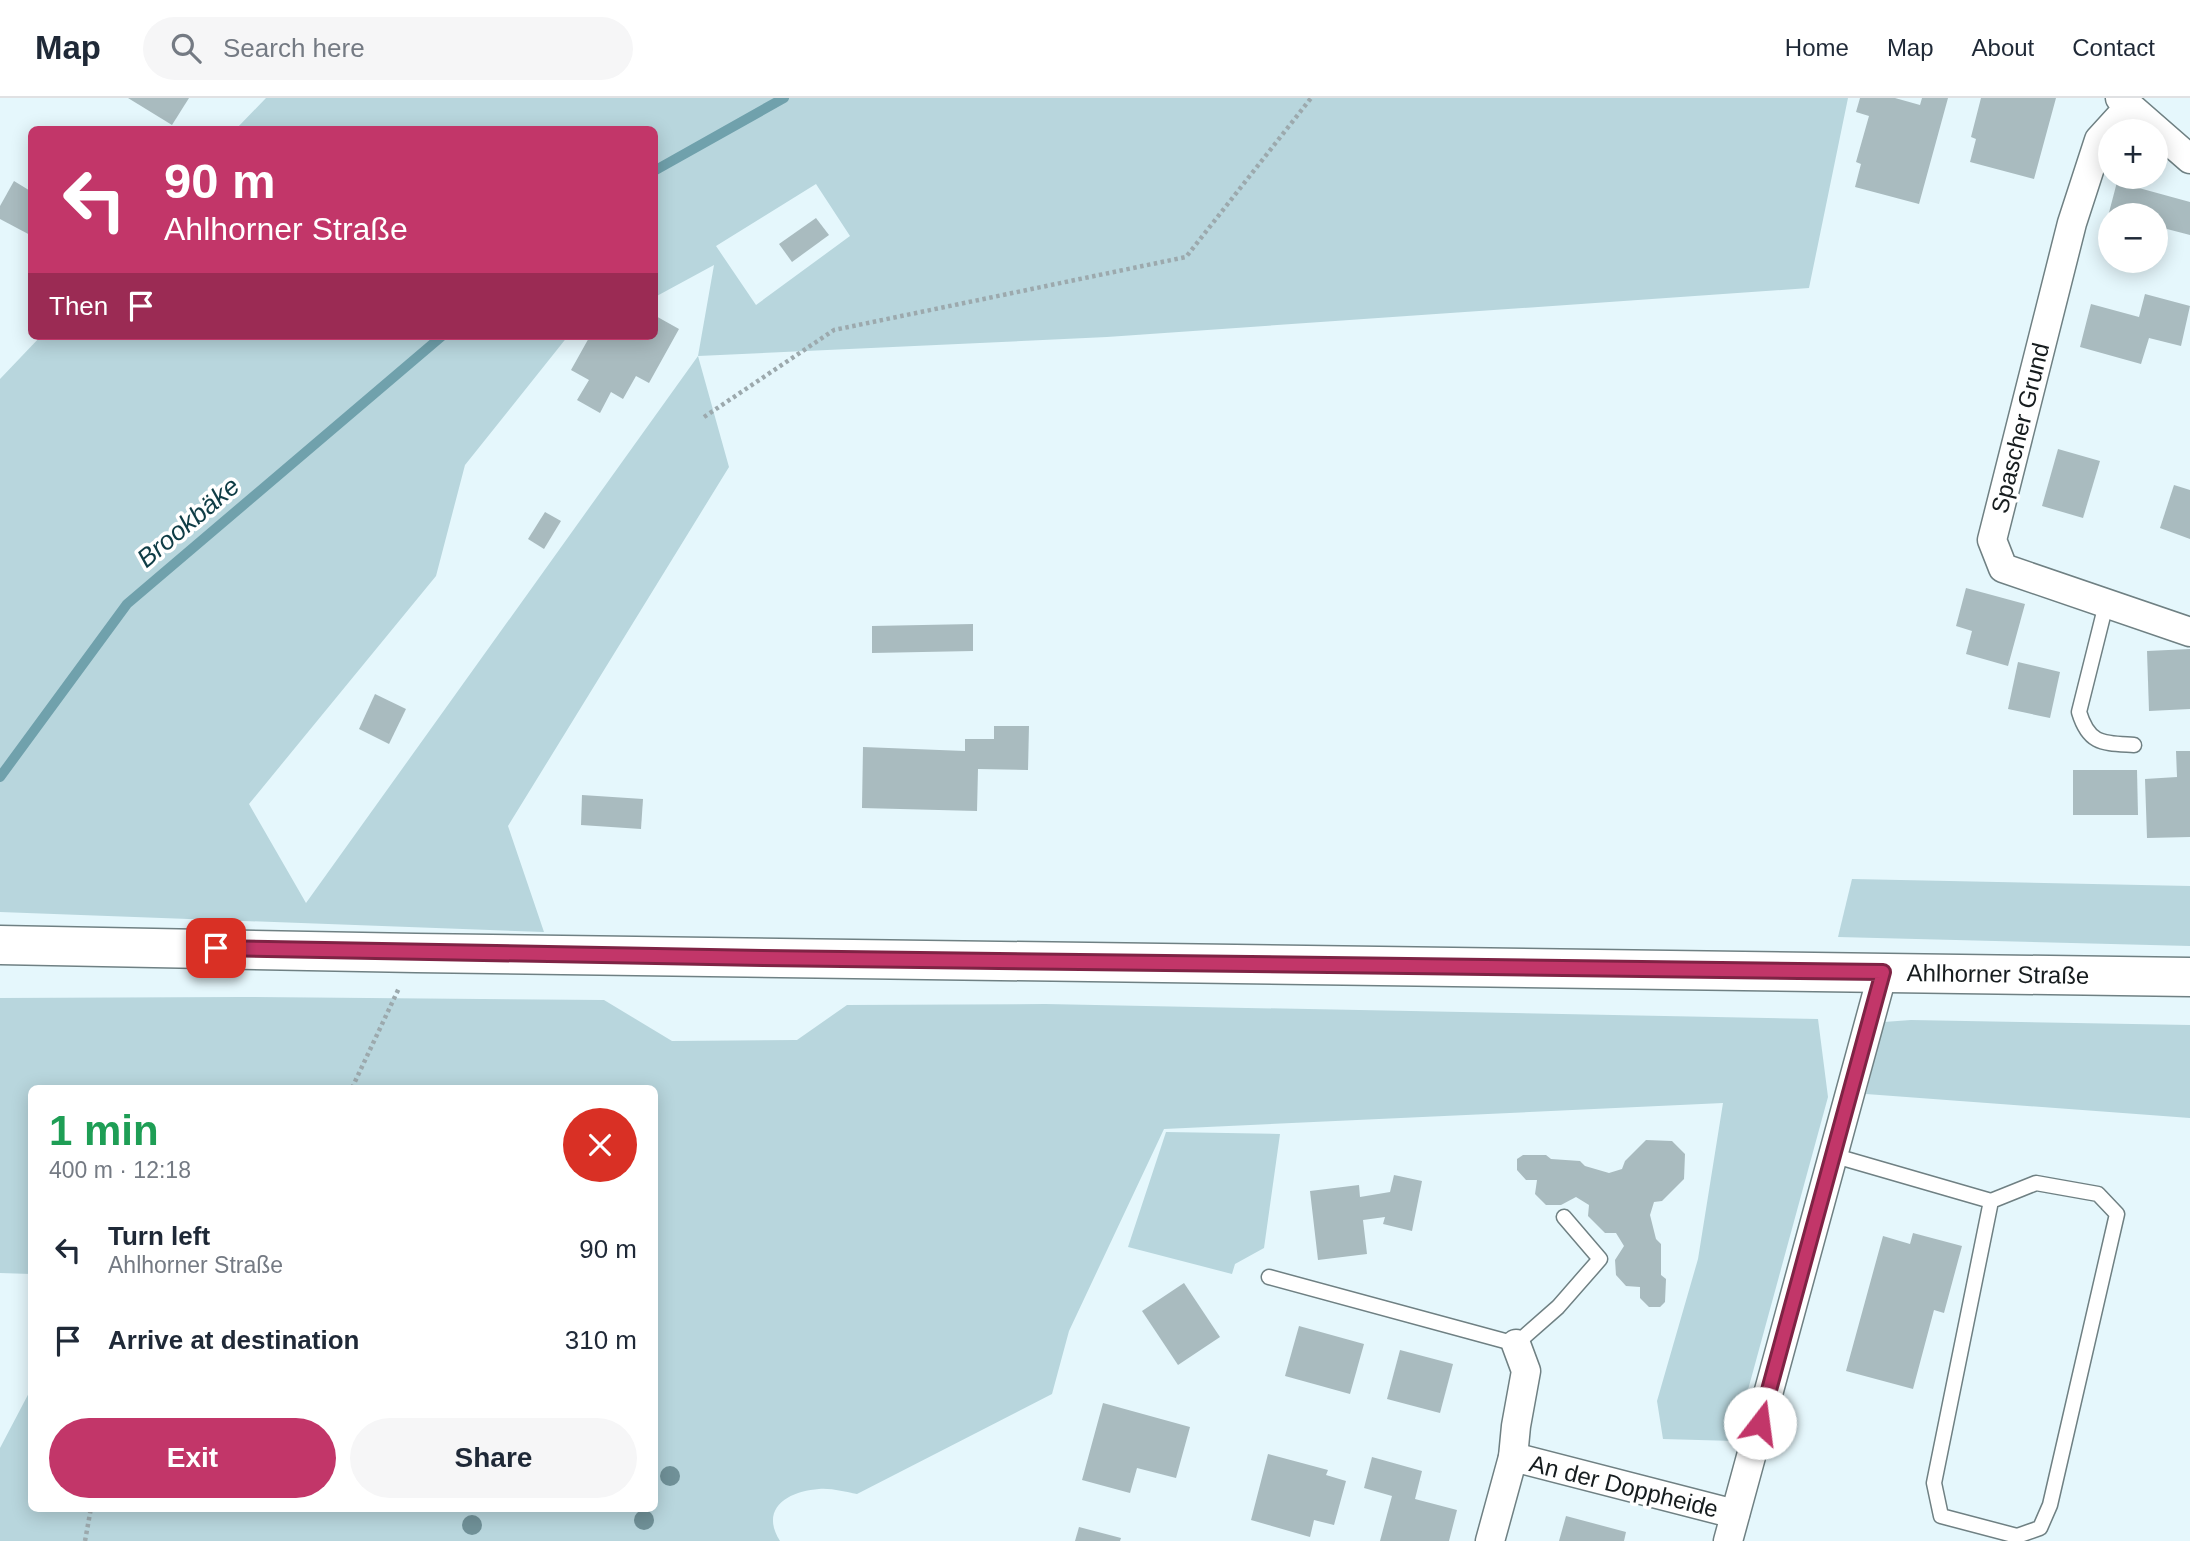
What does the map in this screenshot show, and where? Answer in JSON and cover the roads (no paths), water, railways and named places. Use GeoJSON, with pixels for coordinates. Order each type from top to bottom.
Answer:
{"type":"FeatureCollection","features":[{"type":"Feature","properties":{"kind":"street"},"geometry":{"type":"LineString","coordinates":[[2125,102],[2190,159]]}},
{"type":"Feature","properties":{"kind":"street","name":"Spascher Grund"},"geometry":{"type":"LineString","coordinates":[[2125,102],[2099,141],[2072,223],[1992,540],[2003,568],[2190,632]]}},
{"type":"Feature","properties":{"kind":"street","name":"Ahlhorner Straße"},"geometry":{"type":"LineString","coordinates":[[0,945],[2190,977]]}},
{"type":"Feature","properties":{"kind":"street"},"geometry":{"type":"LineString","coordinates":[[1728,1541],[1883,972]]}},
{"type":"Feature","properties":{"kind":"street","name":"An der Doppheide"},"geometry":{"type":"LineString","coordinates":[[1490,1541],[1513,1457],[1526,1371],[1516,1344]]}},
{"type":"Feature","properties":{"kind":"street","name":"An der Doppheide"},"geometry":{"type":"LineString","coordinates":[[1513,1457],[1735,1514]]}},
{"type":"Feature","properties":{"kind":"lane"},"geometry":{"type":"LineString","coordinates":[[2106,604],[2078,712],[2092,738],[2106,743],[2134,745]]}},
{"type":"Feature","properties":{"kind":"lane"},"geometry":{"type":"LineString","coordinates":[[1832,1155],[1991,1201],[2036,1183],[2098,1194],[2117,1214],[2050,1505],[2040,1528],[2017,1536],[1941,1516],[1934,1483],[1991,1201]]}},
{"type":"Feature","properties":{"kind":"lane"},"geometry":{"type":"LineString","coordinates":[[1269,1277],[1516,1344],[1558,1307],[1600,1259],[1564,1217]]}},
{"type":"Feature","properties":{"kind":"waterway","name":"Brookbäke"},"geometry":{"type":"LineString","coordinates":[[658,169],[784,98]]}},
{"type":"Feature","properties":{"kind":"waterway","name":"Brookbäke"},"geometry":{"type":"LineString","coordinates":[[0,777],[127,604],[437,340]]}}]}
